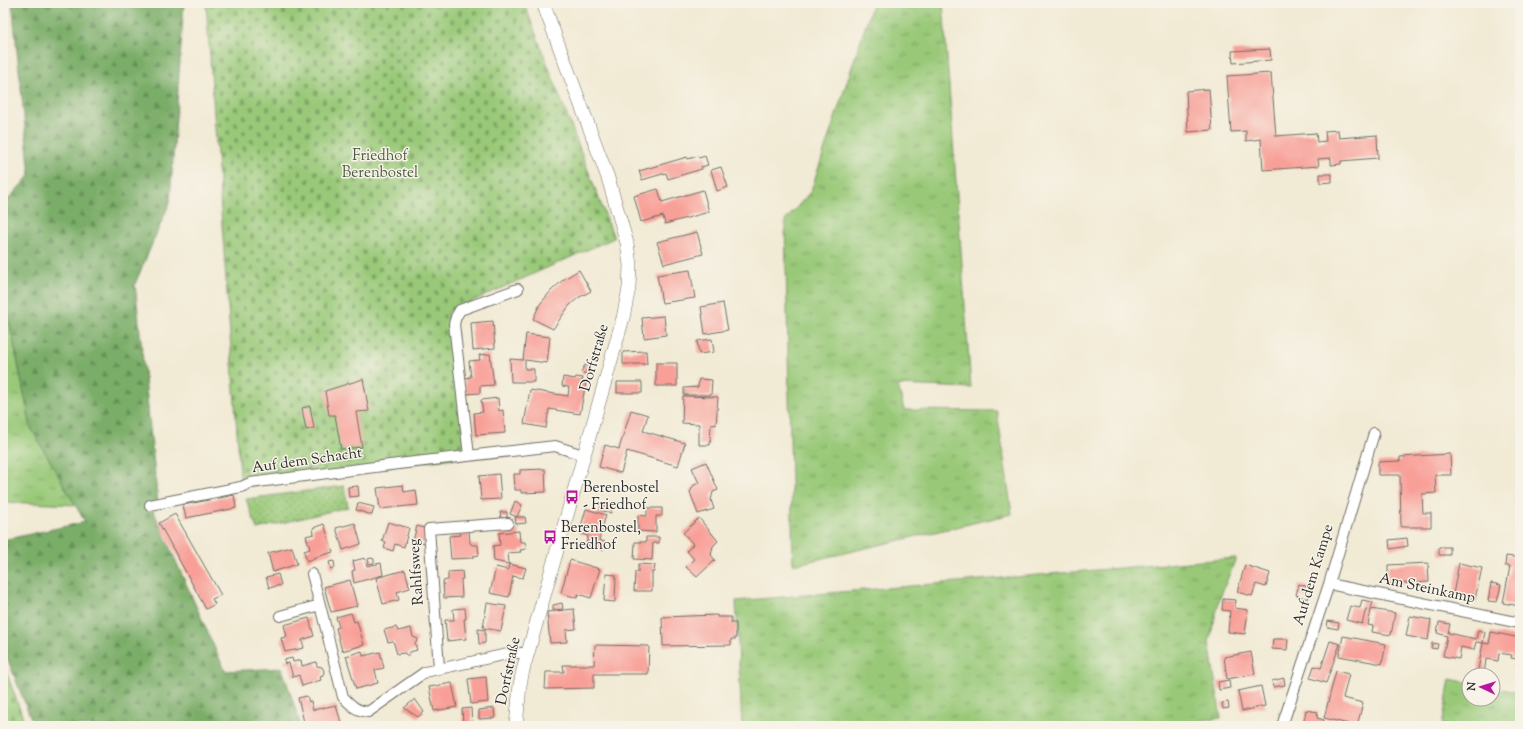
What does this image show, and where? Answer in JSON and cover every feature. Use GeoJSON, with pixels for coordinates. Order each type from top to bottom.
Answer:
{"type":"FeatureCollection","features":[{"type":"Feature","properties":{"kind":"street","name":"Dorfstraße"},"geometry":{"type":"LineString","coordinates":[[516,726],[520,685],[583,456],[623,318],[629,288],[630,265],[627,243],[614,195],[543,3]]}},
{"type":"Feature","properties":{"kind":"street"},"geometry":{"type":"LineString","coordinates":[[469,456],[454,324],[456,317],[460,310],[518,289]]}},
{"type":"Feature","properties":{"kind":"street","name":"Auf dem Kampe"},"geometry":{"type":"LineString","coordinates":[[1282,726],[1329,584],[1374,433]]}},
{"type":"Feature","properties":{"kind":"street","name":"Auf dem Schacht"},"geometry":{"type":"LineString","coordinates":[[150,505],[241,487],[250,482],[555,446],[583,456]]}},
{"type":"Feature","properties":{"kind":"street","name":"Rahlfsweg"},"geometry":{"type":"LineString","coordinates":[[439,668],[429,529],[508,524]]}},
{"type":"Feature","properties":{"kind":"street"},"geometry":{"type":"LineString","coordinates":[[312,574],[343,697],[351,706],[358,710],[368,712],[425,672],[512,653],[528,653]]}},
{"type":"Feature","properties":{"kind":"street","name":"Am Steinkamp"},"geometry":{"type":"LineString","coordinates":[[1329,584],[1520,623]]}},
{"type":"Feature","properties":{"kind":"street"},"geometry":{"type":"LineString","coordinates":[[280,616],[320,605]]}},
{"type":"Feature","properties":{"kind":"green space"},"geometry":{"type":"Polygon","coordinates":[[[12,3],[184,3],[170,202],[135,284],[158,504],[150,503],[225,671],[282,668],[301,726],[34,726],[3,648],[3,540],[85,522],[31,428],[3,290],[3,205],[30,175],[12,3]]]}},
{"type":"Feature","properties":{"kind":"green space","name":"Friedhof Berenbostel"},"geometry":{"type":"Polygon","coordinates":[[[206,3],[524,3],[614,238],[448,312],[469,456],[241,487],[206,3]]]}},
{"type":"Feature","properties":{"kind":"green space"},"geometry":{"type":"Polygon","coordinates":[[[873,3],[943,3],[971,388],[898,385],[904,410],[997,411],[1012,514],[793,565],[785,221],[811,191],[873,3]]]}},
{"type":"Feature","properties":{"kind":"green space"},"geometry":{"type":"Polygon","coordinates":[[[3,290],[31,428],[76,505],[3,502],[3,290]]]}},
{"type":"Feature","properties":{"kind":"green space"},"geometry":{"type":"Polygon","coordinates":[[[344,486],[348,507],[257,529],[246,499],[344,486]]]}},
{"type":"Feature","properties":{"kind":"green space"},"geometry":{"type":"Polygon","coordinates":[[[1236,558],[1220,597],[1209,642],[1221,718],[1151,726],[742,726],[736,601],[1236,558]]]}},
{"type":"Feature","properties":{"kind":"green space"},"geometry":{"type":"Polygon","coordinates":[[[3,663],[26,726],[3,726],[3,663]]]}},
{"type":"Feature","properties":{"kind":"green space"},"geometry":{"type":"Polygon","coordinates":[[[1450,679],[1461,681],[1461,707],[1501,707],[1501,689],[1520,693],[1520,726],[1442,726],[1450,679]]]}},
{"type":"Feature","properties":{"kind":"building"},"geometry":{"type":"Polygon","coordinates":[[[1270,49],[1271,60],[1233,63],[1232,51],[1270,49]]]}},
{"type":"Feature","properties":{"kind":"building"},"geometry":{"type":"Polygon","coordinates":[[[1271,73],[1276,136],[1316,133],[1317,142],[1326,141],[1325,131],[1338,130],[1339,138],[1377,135],[1378,158],[1341,161],[1341,164],[1331,165],[1331,158],[1318,159],[1319,166],[1263,170],[1261,139],[1246,141],[1246,131],[1231,132],[1227,76],[1271,73]]]}},
{"type":"Feature","properties":{"kind":"building"},"geometry":{"type":"Polygon","coordinates":[[[1209,89],[1212,130],[1188,132],[1186,91],[1209,89]]]}},
{"type":"Feature","properties":{"kind":"building"},"geometry":{"type":"Polygon","coordinates":[[[698,156],[699,158],[705,156],[708,165],[701,167],[702,169],[668,179],[666,173],[642,180],[639,171],[687,157],[688,159],[698,156]]]}},
{"type":"Feature","properties":{"kind":"building"},"geometry":{"type":"Polygon","coordinates":[[[721,167],[728,187],[717,191],[711,170],[721,167]]]}},
{"type":"Feature","properties":{"kind":"building"},"geometry":{"type":"Polygon","coordinates":[[[1320,174],[1332,174],[1332,182],[1320,183],[1320,174]]]}},
{"type":"Feature","properties":{"kind":"building"},"geometry":{"type":"Polygon","coordinates":[[[658,189],[662,202],[703,190],[709,212],[665,224],[663,216],[641,222],[634,196],[658,189]]]}},
{"type":"Feature","properties":{"kind":"building"},"geometry":{"type":"Polygon","coordinates":[[[697,232],[703,254],[664,264],[657,242],[697,232]]]}},
{"type":"Feature","properties":{"kind":"building"},"geometry":{"type":"Polygon","coordinates":[[[579,270],[591,291],[578,298],[569,306],[553,329],[533,319],[540,304],[551,291],[564,279],[579,270]]]}},
{"type":"Feature","properties":{"kind":"building"},"geometry":{"type":"Polygon","coordinates":[[[690,270],[695,298],[662,303],[657,275],[690,270]]]}},
{"type":"Feature","properties":{"kind":"building"},"geometry":{"type":"Polygon","coordinates":[[[723,303],[728,330],[705,334],[701,307],[723,303]]]}},
{"type":"Feature","properties":{"kind":"building"},"geometry":{"type":"Polygon","coordinates":[[[664,316],[666,335],[644,338],[642,318],[664,316]]]}},
{"type":"Feature","properties":{"kind":"building"},"geometry":{"type":"Polygon","coordinates":[[[493,321],[495,348],[473,350],[471,323],[493,321]]]}},
{"type":"Feature","properties":{"kind":"building"},"geometry":{"type":"Polygon","coordinates":[[[526,334],[550,337],[547,363],[525,360],[525,369],[534,369],[534,382],[511,382],[510,359],[523,360],[526,334]]]}},
{"type":"Feature","properties":{"kind":"building"},"geometry":{"type":"Polygon","coordinates":[[[712,339],[714,352],[699,354],[697,341],[712,339]]]}},
{"type":"Feature","properties":{"kind":"building"},"geometry":{"type":"Polygon","coordinates":[[[646,351],[647,364],[623,364],[623,352],[646,351]]]}},
{"type":"Feature","properties":{"kind":"building"},"geometry":{"type":"Polygon","coordinates":[[[490,354],[494,385],[480,386],[480,393],[466,394],[464,378],[471,377],[469,361],[480,360],[479,355],[490,354]]]}},
{"type":"Feature","properties":{"kind":"building"},"geometry":{"type":"Polygon","coordinates":[[[656,363],[677,363],[677,386],[656,386],[656,363]]]}},
{"type":"Feature","properties":{"kind":"building"},"geometry":{"type":"Polygon","coordinates":[[[585,365],[590,368],[586,374],[581,372],[585,365]]]}},
{"type":"Feature","properties":{"kind":"building"},"geometry":{"type":"Polygon","coordinates":[[[563,377],[575,379],[576,377],[583,378],[582,381],[586,382],[580,414],[549,409],[546,428],[524,424],[530,390],[568,396],[569,387],[562,386],[563,377]]]}},
{"type":"Feature","properties":{"kind":"building"},"geometry":{"type":"Polygon","coordinates":[[[363,379],[369,411],[356,412],[362,447],[341,449],[335,415],[329,415],[325,391],[363,379]]]}},
{"type":"Feature","properties":{"kind":"building"},"geometry":{"type":"Polygon","coordinates":[[[699,379],[712,380],[711,395],[684,395],[684,388],[698,387],[699,379]]]}},
{"type":"Feature","properties":{"kind":"building"},"geometry":{"type":"Polygon","coordinates":[[[617,382],[642,382],[642,393],[617,393],[617,382]]]}},
{"type":"Feature","properties":{"kind":"building"},"geometry":{"type":"Polygon","coordinates":[[[683,396],[718,397],[716,425],[711,424],[710,445],[699,445],[699,424],[682,423],[683,396]]]}},
{"type":"Feature","properties":{"kind":"building"},"geometry":{"type":"Polygon","coordinates":[[[498,398],[499,411],[503,410],[505,433],[476,435],[474,413],[483,412],[481,400],[498,398]]]}},
{"type":"Feature","properties":{"kind":"building"},"geometry":{"type":"Polygon","coordinates":[[[310,406],[314,428],[306,430],[302,408],[310,406]]]}},
{"type":"Feature","properties":{"kind":"building"},"geometry":{"type":"Polygon","coordinates":[[[631,410],[648,415],[643,431],[685,443],[678,466],[627,451],[621,473],[599,467],[605,445],[619,449],[631,410]]]}},
{"type":"Feature","properties":{"kind":"building"},"geometry":{"type":"Polygon","coordinates":[[[1450,454],[1451,475],[1435,475],[1436,493],[1422,494],[1423,513],[1431,513],[1431,527],[1401,527],[1400,475],[1378,475],[1378,462],[1400,461],[1400,457],[1450,454]]]}},
{"type":"Feature","properties":{"kind":"building"},"geometry":{"type":"Polygon","coordinates":[[[706,462],[718,490],[713,492],[711,500],[714,509],[698,514],[690,492],[694,485],[699,483],[692,468],[706,462]]]}},
{"type":"Feature","properties":{"kind":"building"},"geometry":{"type":"Polygon","coordinates":[[[545,469],[546,492],[521,493],[521,490],[515,490],[514,474],[520,474],[520,470],[545,469]]]}},
{"type":"Feature","properties":{"kind":"building"},"geometry":{"type":"Polygon","coordinates":[[[499,474],[501,499],[481,500],[479,476],[499,474]]]}},
{"type":"Feature","properties":{"kind":"building"},"geometry":{"type":"Polygon","coordinates":[[[403,485],[404,492],[416,490],[418,505],[380,509],[377,488],[403,485]]]}},
{"type":"Feature","properties":{"kind":"building"},"geometry":{"type":"Polygon","coordinates":[[[358,486],[359,496],[349,497],[348,487],[358,486]]]}},
{"type":"Feature","properties":{"kind":"building"},"geometry":{"type":"Polygon","coordinates":[[[234,495],[236,508],[186,518],[183,505],[234,495]]]}},
{"type":"Feature","properties":{"kind":"building"},"geometry":{"type":"Polygon","coordinates":[[[515,501],[522,505],[517,517],[510,514],[515,501]]]}},
{"type":"Feature","properties":{"kind":"building"},"geometry":{"type":"Polygon","coordinates":[[[358,503],[374,507],[372,515],[356,510],[358,503]]]}},
{"type":"Feature","properties":{"kind":"building"},"geometry":{"type":"Polygon","coordinates":[[[601,505],[612,508],[611,513],[600,510],[601,505]]]}},
{"type":"Feature","properties":{"kind":"building"},"geometry":{"type":"Polygon","coordinates":[[[647,508],[662,508],[662,516],[656,516],[656,532],[638,531],[638,515],[647,516],[647,508]]]}},
{"type":"Feature","properties":{"kind":"building"},"geometry":{"type":"Polygon","coordinates":[[[586,509],[606,515],[599,540],[605,542],[603,550],[586,545],[588,536],[579,533],[586,509]]]}},
{"type":"Feature","properties":{"kind":"building"},"geometry":{"type":"Polygon","coordinates":[[[500,512],[507,512],[507,518],[501,518],[500,512]]]}},
{"type":"Feature","properties":{"kind":"building"},"geometry":{"type":"Polygon","coordinates":[[[175,514],[221,595],[212,599],[215,604],[206,609],[159,523],[175,514]]]}},
{"type":"Feature","properties":{"kind":"building"},"geometry":{"type":"Polygon","coordinates":[[[515,517],[525,517],[526,523],[516,524],[515,517]]]}},
{"type":"Feature","properties":{"kind":"building"},"geometry":{"type":"Polygon","coordinates":[[[699,518],[718,541],[713,546],[711,555],[715,560],[697,577],[686,567],[694,559],[687,551],[693,544],[683,533],[699,518]]]}},
{"type":"Feature","properties":{"kind":"building"},"geometry":{"type":"Polygon","coordinates":[[[388,522],[409,528],[404,547],[395,544],[393,551],[384,548],[386,542],[382,541],[388,522]]]}},
{"type":"Feature","properties":{"kind":"building"},"geometry":{"type":"Polygon","coordinates":[[[355,523],[361,544],[343,550],[336,528],[355,523]]]}},
{"type":"Feature","properties":{"kind":"building"},"geometry":{"type":"Polygon","coordinates":[[[324,524],[333,552],[307,561],[304,551],[310,549],[306,536],[314,534],[313,528],[324,524]]]}},
{"type":"Feature","properties":{"kind":"building"},"geometry":{"type":"Polygon","coordinates":[[[417,526],[424,528],[425,543],[413,541],[417,526]]]}},
{"type":"Feature","properties":{"kind":"building"},"geometry":{"type":"Polygon","coordinates":[[[469,530],[470,543],[472,545],[478,545],[479,555],[473,556],[473,558],[451,559],[449,536],[461,535],[460,531],[469,530]]]}},
{"type":"Feature","properties":{"kind":"building"},"geometry":{"type":"Polygon","coordinates":[[[519,531],[520,542],[525,542],[526,549],[520,550],[521,552],[508,553],[509,564],[494,561],[493,546],[500,545],[499,533],[519,531]]]}},
{"type":"Feature","properties":{"kind":"building"},"geometry":{"type":"Polygon","coordinates":[[[646,537],[659,537],[659,543],[653,543],[652,560],[634,559],[635,542],[646,542],[646,537]]]}},
{"type":"Feature","properties":{"kind":"building"},"geometry":{"type":"Polygon","coordinates":[[[1407,538],[1408,546],[1390,549],[1389,540],[1407,538]]]}},
{"type":"Feature","properties":{"kind":"building"},"geometry":{"type":"Polygon","coordinates":[[[292,547],[297,564],[273,572],[268,553],[292,547]]]}},
{"type":"Feature","properties":{"kind":"building"},"geometry":{"type":"Polygon","coordinates":[[[1439,547],[1450,547],[1450,555],[1439,555],[1439,547]]]}},
{"type":"Feature","properties":{"kind":"building"},"geometry":{"type":"Polygon","coordinates":[[[1506,556],[1520,558],[1520,606],[1503,603],[1510,566],[1505,566],[1506,556]]]}},
{"type":"Feature","properties":{"kind":"building"},"geometry":{"type":"Polygon","coordinates":[[[365,558],[367,566],[381,563],[383,575],[354,583],[352,571],[355,570],[353,561],[365,558]]]}},
{"type":"Feature","properties":{"kind":"building"},"geometry":{"type":"Polygon","coordinates":[[[368,559],[374,559],[374,563],[369,564],[368,559]]]}},
{"type":"Feature","properties":{"kind":"building"},"geometry":{"type":"Polygon","coordinates":[[[570,560],[600,569],[591,598],[578,594],[577,598],[561,593],[570,560]]]}},
{"type":"Feature","properties":{"kind":"building"},"geometry":{"type":"Polygon","coordinates":[[[334,561],[335,568],[331,569],[329,562],[334,561]]]}},
{"type":"Feature","properties":{"kind":"building"},"geometry":{"type":"Polygon","coordinates":[[[1428,563],[1429,582],[1388,584],[1388,565],[1428,563]]]}},
{"type":"Feature","properties":{"kind":"building"},"geometry":{"type":"Polygon","coordinates":[[[1459,563],[1482,568],[1475,599],[1453,594],[1459,563]]]}},
{"type":"Feature","properties":{"kind":"building"},"geometry":{"type":"Polygon","coordinates":[[[509,564],[526,568],[523,578],[513,576],[509,597],[490,593],[496,567],[508,570],[509,564]]]}},
{"type":"Feature","properties":{"kind":"building"},"geometry":{"type":"Polygon","coordinates":[[[638,564],[655,565],[654,572],[652,572],[652,591],[634,591],[635,572],[638,572],[638,564]]]}},
{"type":"Feature","properties":{"kind":"building"},"geometry":{"type":"Polygon","coordinates":[[[1245,565],[1270,573],[1266,587],[1256,584],[1252,596],[1237,592],[1245,565]]]}},
{"type":"Feature","properties":{"kind":"building"},"geometry":{"type":"Polygon","coordinates":[[[405,570],[410,588],[397,592],[399,600],[383,604],[376,578],[405,570]]]}},
{"type":"Feature","properties":{"kind":"building"},"geometry":{"type":"Polygon","coordinates":[[[462,571],[462,597],[444,598],[443,581],[448,580],[448,572],[462,571]]]}},
{"type":"Feature","properties":{"kind":"building"},"geometry":{"type":"Polygon","coordinates":[[[278,574],[281,585],[269,588],[266,577],[278,574]]]}},
{"type":"Feature","properties":{"kind":"building"},"geometry":{"type":"Polygon","coordinates":[[[606,574],[616,575],[615,602],[604,601],[606,574]]]}},
{"type":"Feature","properties":{"kind":"building"},"geometry":{"type":"Polygon","coordinates":[[[350,580],[357,606],[331,612],[324,587],[350,580]]]}},
{"type":"Feature","properties":{"kind":"building"},"geometry":{"type":"Polygon","coordinates":[[[1491,583],[1501,585],[1497,602],[1488,601],[1491,583]]]}},
{"type":"Feature","properties":{"kind":"building"},"geometry":{"type":"Polygon","coordinates":[[[1299,584],[1311,588],[1308,599],[1296,595],[1299,584]]]}},
{"type":"Feature","properties":{"kind":"building"},"geometry":{"type":"Polygon","coordinates":[[[1223,599],[1236,600],[1235,608],[1248,610],[1245,634],[1228,632],[1230,611],[1222,610],[1223,599]]]}},
{"type":"Feature","properties":{"kind":"building"},"geometry":{"type":"Polygon","coordinates":[[[1362,600],[1373,602],[1371,609],[1395,613],[1391,635],[1372,632],[1373,626],[1368,625],[1371,610],[1366,609],[1362,624],[1346,620],[1350,606],[1360,608],[1362,600]]]}},
{"type":"Feature","properties":{"kind":"building"},"geometry":{"type":"Polygon","coordinates":[[[487,603],[506,606],[501,631],[483,628],[487,603]]]}},
{"type":"Feature","properties":{"kind":"building"},"geometry":{"type":"Polygon","coordinates":[[[562,603],[563,609],[553,610],[553,605],[562,603]]]}},
{"type":"Feature","properties":{"kind":"building"},"geometry":{"type":"Polygon","coordinates":[[[465,608],[466,619],[464,619],[466,639],[447,641],[445,620],[454,620],[453,609],[465,608]]]}},
{"type":"Feature","properties":{"kind":"building"},"geometry":{"type":"Polygon","coordinates":[[[574,609],[576,629],[566,630],[567,642],[550,643],[547,612],[574,609]]]}},
{"type":"Feature","properties":{"kind":"building"},"geometry":{"type":"Polygon","coordinates":[[[351,613],[354,622],[357,621],[364,645],[342,651],[336,628],[339,627],[336,617],[351,613]]]}},
{"type":"Feature","properties":{"kind":"building"},"geometry":{"type":"Polygon","coordinates":[[[717,615],[717,617],[731,617],[731,623],[736,623],[736,639],[731,639],[731,645],[663,646],[662,617],[717,615]]]}},
{"type":"Feature","properties":{"kind":"building"},"geometry":{"type":"Polygon","coordinates":[[[1410,616],[1431,620],[1428,640],[1406,636],[1410,616]]]}},
{"type":"Feature","properties":{"kind":"building"},"geometry":{"type":"Polygon","coordinates":[[[309,618],[314,636],[302,640],[304,648],[285,652],[281,638],[287,637],[284,625],[309,618]]]}},
{"type":"Feature","properties":{"kind":"building"},"geometry":{"type":"Polygon","coordinates":[[[1328,621],[1339,623],[1338,629],[1327,627],[1328,621]]]}},
{"type":"Feature","properties":{"kind":"building"},"geometry":{"type":"Polygon","coordinates":[[[1439,622],[1450,624],[1448,633],[1476,639],[1478,630],[1485,632],[1483,643],[1476,642],[1474,650],[1461,647],[1459,659],[1443,656],[1447,636],[1437,633],[1439,622]]]}},
{"type":"Feature","properties":{"kind":"building"},"geometry":{"type":"Polygon","coordinates":[[[396,627],[398,631],[411,628],[413,637],[418,639],[415,644],[417,650],[410,652],[408,656],[404,653],[397,654],[393,641],[388,642],[384,630],[396,627]]]}},
{"type":"Feature","properties":{"kind":"building"},"geometry":{"type":"Polygon","coordinates":[[[478,629],[485,630],[485,643],[479,644],[478,629]]]}},
{"type":"Feature","properties":{"kind":"building"},"geometry":{"type":"Polygon","coordinates":[[[1491,632],[1520,638],[1520,666],[1516,665],[1517,659],[1511,658],[1512,655],[1499,653],[1498,661],[1486,659],[1485,667],[1478,667],[1483,643],[1489,644],[1491,632]]]}},
{"type":"Feature","properties":{"kind":"building"},"geometry":{"type":"Polygon","coordinates":[[[1343,636],[1386,644],[1382,664],[1339,656],[1343,636]]]}},
{"type":"Feature","properties":{"kind":"building"},"geometry":{"type":"Polygon","coordinates":[[[1273,639],[1288,639],[1287,650],[1272,649],[1273,639]]]}},
{"type":"Feature","properties":{"kind":"building"},"geometry":{"type":"Polygon","coordinates":[[[1330,641],[1340,644],[1326,683],[1310,678],[1314,666],[1321,668],[1330,641]]]}},
{"type":"Feature","properties":{"kind":"building"},"geometry":{"type":"Polygon","coordinates":[[[1432,643],[1438,644],[1437,649],[1431,648],[1432,643]]]}},
{"type":"Feature","properties":{"kind":"building"},"geometry":{"type":"Polygon","coordinates":[[[595,645],[649,646],[648,674],[594,674],[594,688],[545,689],[546,672],[564,672],[563,665],[594,665],[595,645]]]}},
{"type":"Feature","properties":{"kind":"building"},"geometry":{"type":"Polygon","coordinates":[[[362,651],[363,656],[380,652],[384,668],[375,670],[378,683],[356,689],[346,656],[362,651]]]}},
{"type":"Feature","properties":{"kind":"building"},"geometry":{"type":"Polygon","coordinates":[[[1251,652],[1255,674],[1227,679],[1224,657],[1251,652]]]}},
{"type":"Feature","properties":{"kind":"building"},"geometry":{"type":"Polygon","coordinates":[[[292,658],[293,662],[301,660],[302,666],[316,662],[317,666],[322,667],[324,671],[323,676],[320,677],[321,680],[302,686],[299,675],[293,677],[289,663],[285,664],[284,660],[292,658]]]}},
{"type":"Feature","properties":{"kind":"building"},"geometry":{"type":"Polygon","coordinates":[[[1336,671],[1349,674],[1343,698],[1363,703],[1357,726],[1324,718],[1336,671]]]}},
{"type":"Feature","properties":{"kind":"building"},"geometry":{"type":"Polygon","coordinates":[[[486,677],[488,702],[471,704],[468,679],[486,677]]]}},
{"type":"Feature","properties":{"kind":"building"},"geometry":{"type":"Polygon","coordinates":[[[1284,678],[1285,685],[1273,687],[1272,681],[1284,678]]]}},
{"type":"Feature","properties":{"kind":"building"},"geometry":{"type":"Polygon","coordinates":[[[1229,680],[1230,688],[1219,690],[1218,682],[1229,680]]]}},
{"type":"Feature","properties":{"kind":"building"},"geometry":{"type":"Polygon","coordinates":[[[452,683],[457,707],[434,711],[429,687],[452,683]]]}},
{"type":"Feature","properties":{"kind":"building"},"geometry":{"type":"Polygon","coordinates":[[[1261,686],[1265,706],[1242,711],[1238,691],[1261,686]]]}},
{"type":"Feature","properties":{"kind":"building"},"geometry":{"type":"Polygon","coordinates":[[[307,696],[309,702],[311,701],[313,710],[336,705],[342,726],[305,726],[298,698],[307,696]]]}},
{"type":"Feature","properties":{"kind":"building"},"geometry":{"type":"Polygon","coordinates":[[[415,699],[424,712],[418,717],[404,708],[415,699]]]}},
{"type":"Feature","properties":{"kind":"building"},"geometry":{"type":"Polygon","coordinates":[[[1228,702],[1229,708],[1223,709],[1222,703],[1228,702]]]}},
{"type":"Feature","properties":{"kind":"building"},"geometry":{"type":"Polygon","coordinates":[[[471,708],[472,723],[463,723],[462,709],[471,708]]]}},
{"type":"Feature","properties":{"kind":"building"},"geometry":{"type":"Polygon","coordinates":[[[494,708],[495,718],[479,719],[479,710],[494,708]]]}},
{"type":"Feature","properties":{"kind":"building"},"geometry":{"type":"Polygon","coordinates":[[[1306,710],[1318,712],[1317,718],[1324,720],[1322,726],[1303,726],[1306,710]]]}},
{"type":"Feature","properties":{"kind":"place","name":"Berenbostel - Friedhof"},"geometry":{"type":"Point","coordinates":[572,497]}},
{"type":"Feature","properties":{"kind":"place","name":"Berenbostel, Friedhof"},"geometry":{"type":"Point","coordinates":[550,537]}}]}
